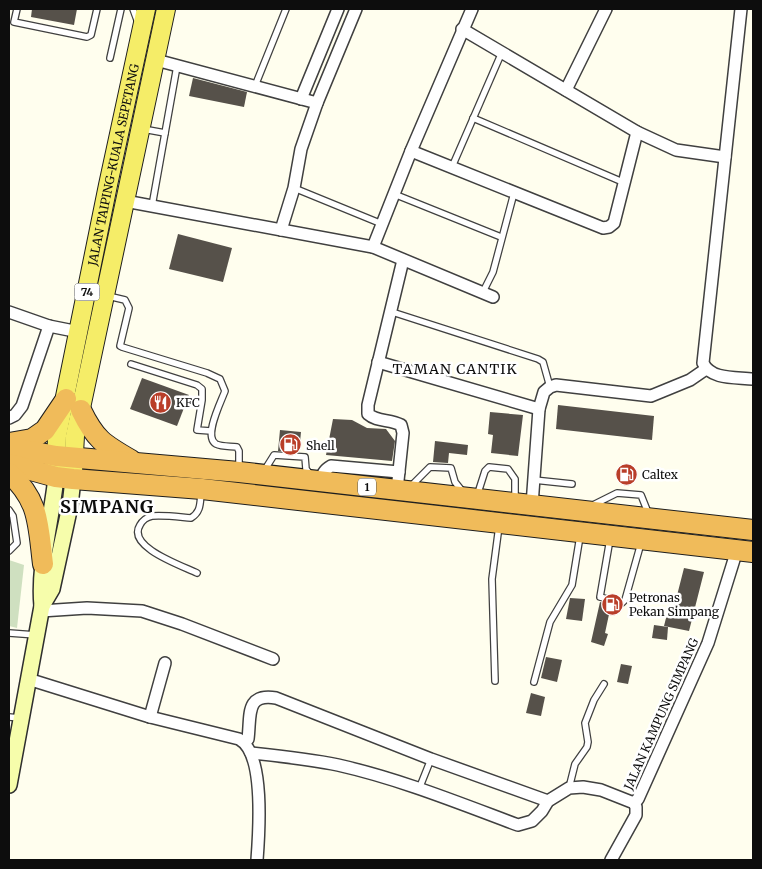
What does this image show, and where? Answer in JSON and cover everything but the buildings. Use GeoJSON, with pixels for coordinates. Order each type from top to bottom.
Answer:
{"type":"FeatureCollection","features":[{"type":"Feature","properties":{"kind":"highway"},"geometry":{"type":"LineString","coordinates":[[9,445],[32,439],[45,430],[73,404],[101,441],[136,463]]}},
{"type":"Feature","properties":{"kind":"highway","name":"1"},"geometry":{"type":"LineString","coordinates":[[9,445],[65,457],[239,472],[319,482],[401,484],[523,504],[753,530]]}},
{"type":"Feature","properties":{"kind":"highway","name":"1"},"geometry":{"type":"LineString","coordinates":[[9,464],[64,478],[202,489],[708,547],[749,546]]}},
{"type":"Feature","properties":{"kind":"highway"},"geometry":{"type":"LineString","coordinates":[[9,472],[26,491],[34,506],[38,519],[44,564]]}},
{"type":"Feature","properties":{"kind":"highway"},"geometry":{"type":"LineString","coordinates":[[708,547],[716,544],[721,539],[722,534],[720,530],[714,525]]}},
{"type":"Feature","properties":{"kind":"main road","name":"JALAN TAIPING-KUALA SEPETANG"},"geometry":{"type":"LineString","coordinates":[[41,608],[52,589],[70,506],[64,478],[65,457],[75,436],[73,404],[79,332],[146,9]]}},
{"type":"Feature","properties":{"kind":"main road","name":"JALAN TAIPING-KUALA SEPETANG"},"geometry":{"type":"LineString","coordinates":[[73,404],[105,295],[166,9]]}},
{"type":"Feature","properties":{"kind":"main road","name":"JALAN TAIPING-KUALA SEPETANG"},"geometry":{"type":"LineString","coordinates":[[41,608],[40,588],[53,504],[64,478]]}},
{"type":"Feature","properties":{"kind":"main road","name":"74"},"geometry":{"type":"LineString","coordinates":[[9,785],[14,718],[28,678],[41,608]]}},
{"type":"Feature","properties":{"kind":"street"},"geometry":{"type":"LineString","coordinates":[[301,99],[338,9]]}},
{"type":"Feature","properties":{"kind":"street"},"geometry":{"type":"LineString","coordinates":[[281,230],[294,188],[301,149],[317,103],[356,9]]}},
{"type":"Feature","properties":{"kind":"street"},"geometry":{"type":"LineString","coordinates":[[373,247],[411,151],[472,9]]}},
{"type":"Feature","properties":{"kind":"street"},"geometry":{"type":"LineString","coordinates":[[566,90],[606,9]]}},
{"type":"Feature","properties":{"kind":"street"},"geometry":{"type":"LineString","coordinates":[[741,9],[703,363],[706,369],[714,375],[753,379]]}},
{"type":"Feature","properties":{"kind":"street"},"geometry":{"type":"LineString","coordinates":[[462,29],[637,132],[676,150],[725,156]]}},
{"type":"Feature","properties":{"kind":"street"},"geometry":{"type":"LineString","coordinates":[[156,60],[317,103]]}},
{"type":"Feature","properties":{"kind":"street"},"geometry":{"type":"LineString","coordinates":[[411,151],[603,228],[609,227],[614,223],[637,132]]}},
{"type":"Feature","properties":{"kind":"street"},"geometry":{"type":"LineString","coordinates":[[126,201],[373,247],[488,294]]}},
{"type":"Feature","properties":{"kind":"street"},"geometry":{"type":"LineString","coordinates":[[401,484],[403,432],[401,425],[393,421],[372,418],[368,414],[368,405],[389,311],[403,260]]}},
{"type":"Feature","properties":{"kind":"street"},"geometry":{"type":"LineString","coordinates":[[9,312],[49,326],[79,332]]}},
{"type":"Feature","properties":{"kind":"street"},"geometry":{"type":"LineString","coordinates":[[9,418],[15,415],[22,406],[49,326]]}},
{"type":"Feature","properties":{"kind":"street"},"geometry":{"type":"LineString","coordinates":[[378,362],[539,409]]}},
{"type":"Feature","properties":{"kind":"street"},"geometry":{"type":"LineString","coordinates":[[523,504],[534,480],[539,409],[544,392],[550,386],[651,396],[690,380],[706,369]]}},
{"type":"Feature","properties":{"kind":"street","name":"JALAN KAMPUNG SIMPANG"},"geometry":{"type":"LineString","coordinates":[[612,860],[636,815],[634,803],[638,799],[708,643],[749,546]]}},
{"type":"Feature","properties":{"kind":"street"},"geometry":{"type":"LineString","coordinates":[[41,608],[142,611],[182,624],[273,659]]}},
{"type":"Feature","properties":{"kind":"street"},"geometry":{"type":"LineString","coordinates":[[150,717],[165,663]]}},
{"type":"Feature","properties":{"kind":"street"},"geometry":{"type":"LineString","coordinates":[[28,678],[150,717],[245,742],[251,753],[258,792],[260,820],[257,860]]}},
{"type":"Feature","properties":{"kind":"street"},"geometry":{"type":"LineString","coordinates":[[245,742],[248,739],[252,703],[257,698],[276,698],[431,759],[548,801]]}},
{"type":"Feature","properties":{"kind":"street"},"geometry":{"type":"LineString","coordinates":[[251,753],[290,757],[339,766],[419,789],[518,825],[532,820],[542,811],[548,801],[570,788],[583,787],[601,790],[634,803]]}},
{"type":"Feature","properties":{"kind":"lane"},"geometry":{"type":"LineString","coordinates":[[17,9],[11,21],[87,37],[91,35],[97,9]]}},
{"type":"Feature","properties":{"kind":"lane"},"geometry":{"type":"LineString","coordinates":[[110,58],[121,9]]}},
{"type":"Feature","properties":{"kind":"lane"},"geometry":{"type":"LineString","coordinates":[[133,9],[136,14],[139,42]]}},
{"type":"Feature","properties":{"kind":"lane"},"geometry":{"type":"LineString","coordinates":[[255,86],[286,9]]}},
{"type":"Feature","properties":{"kind":"lane"},"geometry":{"type":"LineString","coordinates":[[452,167],[502,52]]}},
{"type":"Feature","properties":{"kind":"lane"},"geometry":{"type":"LineString","coordinates":[[152,206],[177,66]]}},
{"type":"Feature","properties":{"kind":"lane"},"geometry":{"type":"LineString","coordinates":[[473,118],[624,183]]}},
{"type":"Feature","properties":{"kind":"lane"},"geometry":{"type":"LineString","coordinates":[[141,128],[165,132]]}},
{"type":"Feature","properties":{"kind":"lane"},"geometry":{"type":"LineString","coordinates":[[294,188],[382,224]]}},
{"type":"Feature","properties":{"kind":"lane"},"geometry":{"type":"LineString","coordinates":[[488,294],[501,237],[514,193]]}},
{"type":"Feature","properties":{"kind":"lane"},"geometry":{"type":"LineString","coordinates":[[394,194],[501,237]]}},
{"type":"Feature","properties":{"kind":"lane"},"geometry":{"type":"LineString","coordinates":[[105,295],[125,300],[128,303],[129,308],[120,346],[208,373],[220,379],[225,391],[211,431],[212,439],[216,444],[237,447],[239,451],[239,472]]}},
{"type":"Feature","properties":{"kind":"lane"},"geometry":{"type":"LineString","coordinates":[[389,311],[538,359],[542,362],[550,386]]}},
{"type":"Feature","properties":{"kind":"lane"},"geometry":{"type":"LineString","coordinates":[[131,364],[197,385],[202,389],[197,430],[211,431]]}},
{"type":"Feature","properties":{"kind":"lane"},"geometry":{"type":"LineString","coordinates":[[401,484],[430,467],[451,468],[455,482],[473,497],[489,467],[508,469],[515,479],[523,504]]}},
{"type":"Feature","properties":{"kind":"lane"},"geometry":{"type":"LineString","coordinates":[[534,480],[572,484]]}},
{"type":"Feature","properties":{"kind":"lane"},"geometry":{"type":"LineString","coordinates":[[197,573],[153,552],[138,537],[137,529],[142,521],[150,516],[191,518],[196,515],[199,511],[202,489]]}},
{"type":"Feature","properties":{"kind":"lane"},"geometry":{"type":"LineString","coordinates":[[9,510],[14,516],[17,543],[9,551]]}},
{"type":"Feature","properties":{"kind":"lane"},"geometry":{"type":"LineString","coordinates":[[495,681],[492,580],[500,523]]}},
{"type":"Feature","properties":{"kind":"lane"},"geometry":{"type":"LineString","coordinates":[[534,682],[550,622],[572,585],[581,532]]}},
{"type":"Feature","properties":{"kind":"lane"},"geometry":{"type":"LineString","coordinates":[[610,535],[600,597],[601,599],[622,603],[625,600],[642,539]]}},
{"type":"Feature","properties":{"kind":"lane"},"geometry":{"type":"LineString","coordinates":[[9,633],[36,635]]}},
{"type":"Feature","properties":{"kind":"lane"},"geometry":{"type":"LineString","coordinates":[[570,788],[575,764],[587,748],[586,723],[594,700],[604,684]]}},
{"type":"Feature","properties":{"kind":"lane"},"geometry":{"type":"LineString","coordinates":[[419,789],[431,759]]}},
{"type":"Feature","properties":{"kind":"green space"},"geometry":{"type":"Polygon","coordinates":[[[9,560],[24,565],[17,628],[9,626],[9,560]]]}},
{"type":"Feature","properties":{"kind":"place","name":"KFC"},"geometry":{"type":"Point","coordinates":[160,402]}},
{"type":"Feature","properties":{"kind":"place","name":"Shell"},"geometry":{"type":"Point","coordinates":[290,445]}},
{"type":"Feature","properties":{"kind":"place","name":"Caltex"},"geometry":{"type":"Point","coordinates":[626,474]}},
{"type":"Feature","properties":{"kind":"place","name":"Petronas Pekan Simpang"},"geometry":{"type":"Point","coordinates":[613,604]}},
{"type":"Feature","properties":{"kind":"district","name":"TAMAN CANTIK"},"geometry":{"type":"Point","coordinates":[455,369]}},
{"type":"Feature","properties":{"kind":"district","name":"SIMPANG"},"geometry":{"type":"Point","coordinates":[107,506]}}]}
